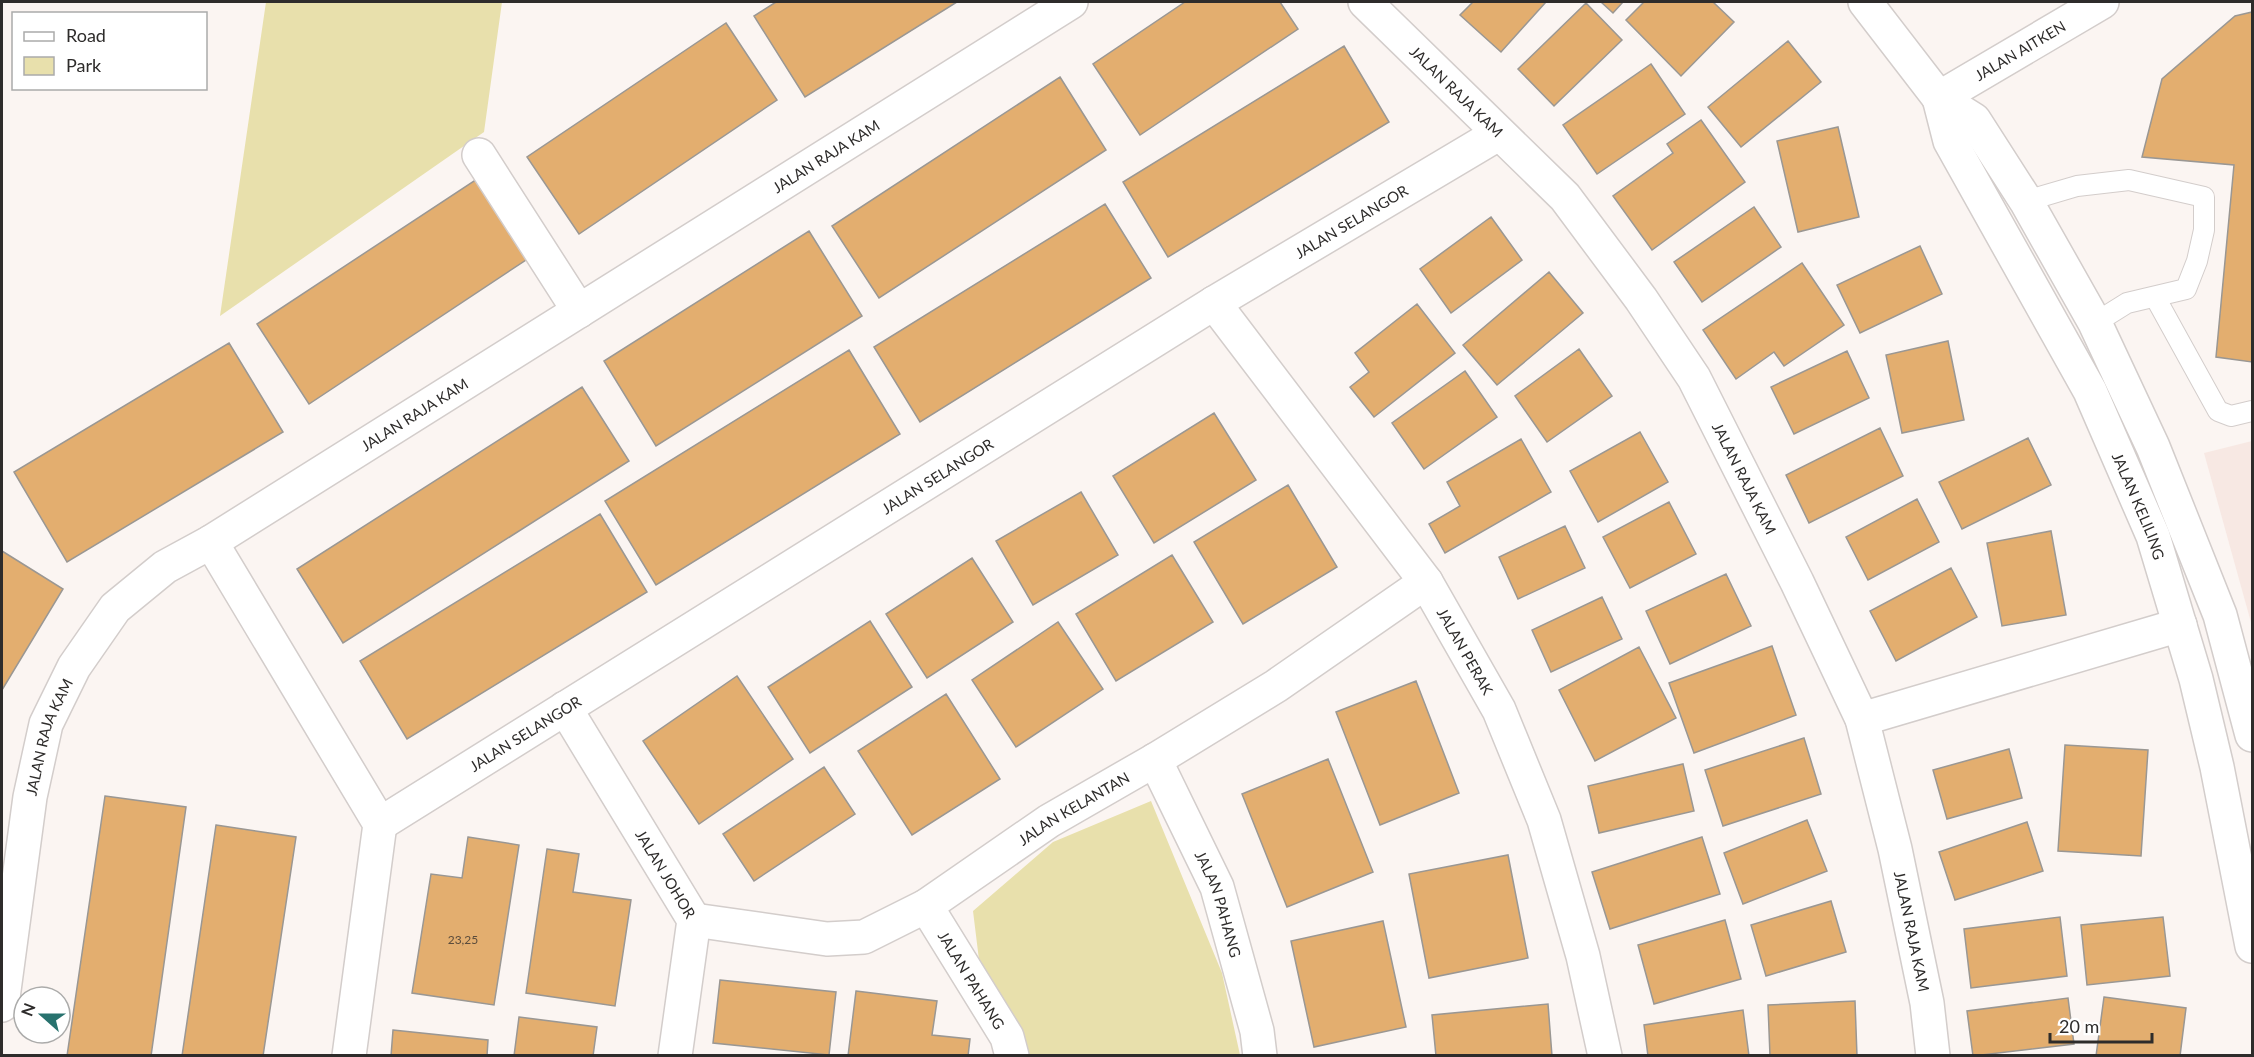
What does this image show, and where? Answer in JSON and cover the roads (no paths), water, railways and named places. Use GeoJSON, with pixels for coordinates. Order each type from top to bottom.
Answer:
{"type":"FeatureCollection","features":[{"type":"Feature","properties":{"kind":"street","name":"JALAN RAJA KAM"},"geometry":{"type":"LineString","coordinates":[[2,1005],[30,797],[46,724],[74,666],[115,608],[165,567],[211,542],[1071,2]]}},
{"type":"Feature","properties":{"kind":"street","name":"JALAN RAJA KAM"},"geometry":{"type":"LineString","coordinates":[[1365,2],[1565,197],[1641,299],[1694,378],[1797,582],[1862,719],[1895,849],[1927,1003],[1934,1056]]}},
{"type":"Feature","properties":{"kind":"street","name":"JALAN KELILING"},"geometry":{"type":"LineString","coordinates":[[1865,2],[1939,98],[1974,120],[2026,201],[2095,323],[2153,447],[2220,615],[2253,735]]}},
{"type":"Feature","properties":{"kind":"street","name":"JALAN AITKEN"},"geometry":{"type":"LineString","coordinates":[[1939,98],[2102,2]]}},
{"type":"Feature","properties":{"kind":"street","name":"JALAN KELILING"},"geometry":{"type":"LineString","coordinates":[[1939,98],[1950,141],[1957,156],[2090,391],[2153,536],[2196,679],[2217,767],[2253,946]]}},
{"type":"Feature","properties":{"kind":"street","name":"JALAN SELANGOR"},"geometry":{"type":"LineString","coordinates":[[380,824],[1214,303],[1498,134]]}},
{"type":"Feature","properties":{"kind":"street"},"geometry":{"type":"LineString","coordinates":[[479,155],[579,311]]}},
{"type":"Feature","properties":{"kind":"street","name":"JALAN PERAK"},"geometry":{"type":"LineString","coordinates":[[1214,303],[1426,582],[1499,710],[1544,820],[1583,956],[1605,1056]]}},
{"type":"Feature","properties":{"kind":"street"},"geometry":{"type":"LineString","coordinates":[[211,542],[380,824],[349,1056]]}},
{"type":"Feature","properties":{"kind":"street","name":"JALAN KELANTAN"},"geometry":{"type":"LineString","coordinates":[[694,920],[826,939],[864,937],[926,906],[1049,821],[1276,686],[1426,582]]}},
{"type":"Feature","properties":{"kind":"street"},"geometry":{"type":"LineString","coordinates":[[1862,719],[2180,625]]}},
{"type":"Feature","properties":{"kind":"street","name":"JALAN JOHOR"},"geometry":{"type":"LineString","coordinates":[[565,708],[694,920],[675,1056]]}},
{"type":"Feature","properties":{"kind":"street","name":"JALAN PAHANG"},"geometry":{"type":"LineString","coordinates":[[1155,760],[1217,886],[1257,1031],[1260,1056]]}},
{"type":"Feature","properties":{"kind":"street","name":"JALAN PAHANG"},"geometry":{"type":"LineString","coordinates":[[926,906],[1007,1037],[1012,1056]]}},
{"type":"Feature","properties":{"kind":"lane"},"geometry":{"type":"LineString","coordinates":[[2026,201],[2077,186],[2129,180],[2204,197],[2204,230],[2197,261],[2186,289],[2127,303],[2095,323]]}},
{"type":"Feature","properties":{"kind":"lane"},"geometry":{"type":"LineString","coordinates":[[2155,297],[2218,411],[2231,416],[2253,411]]}}]}
